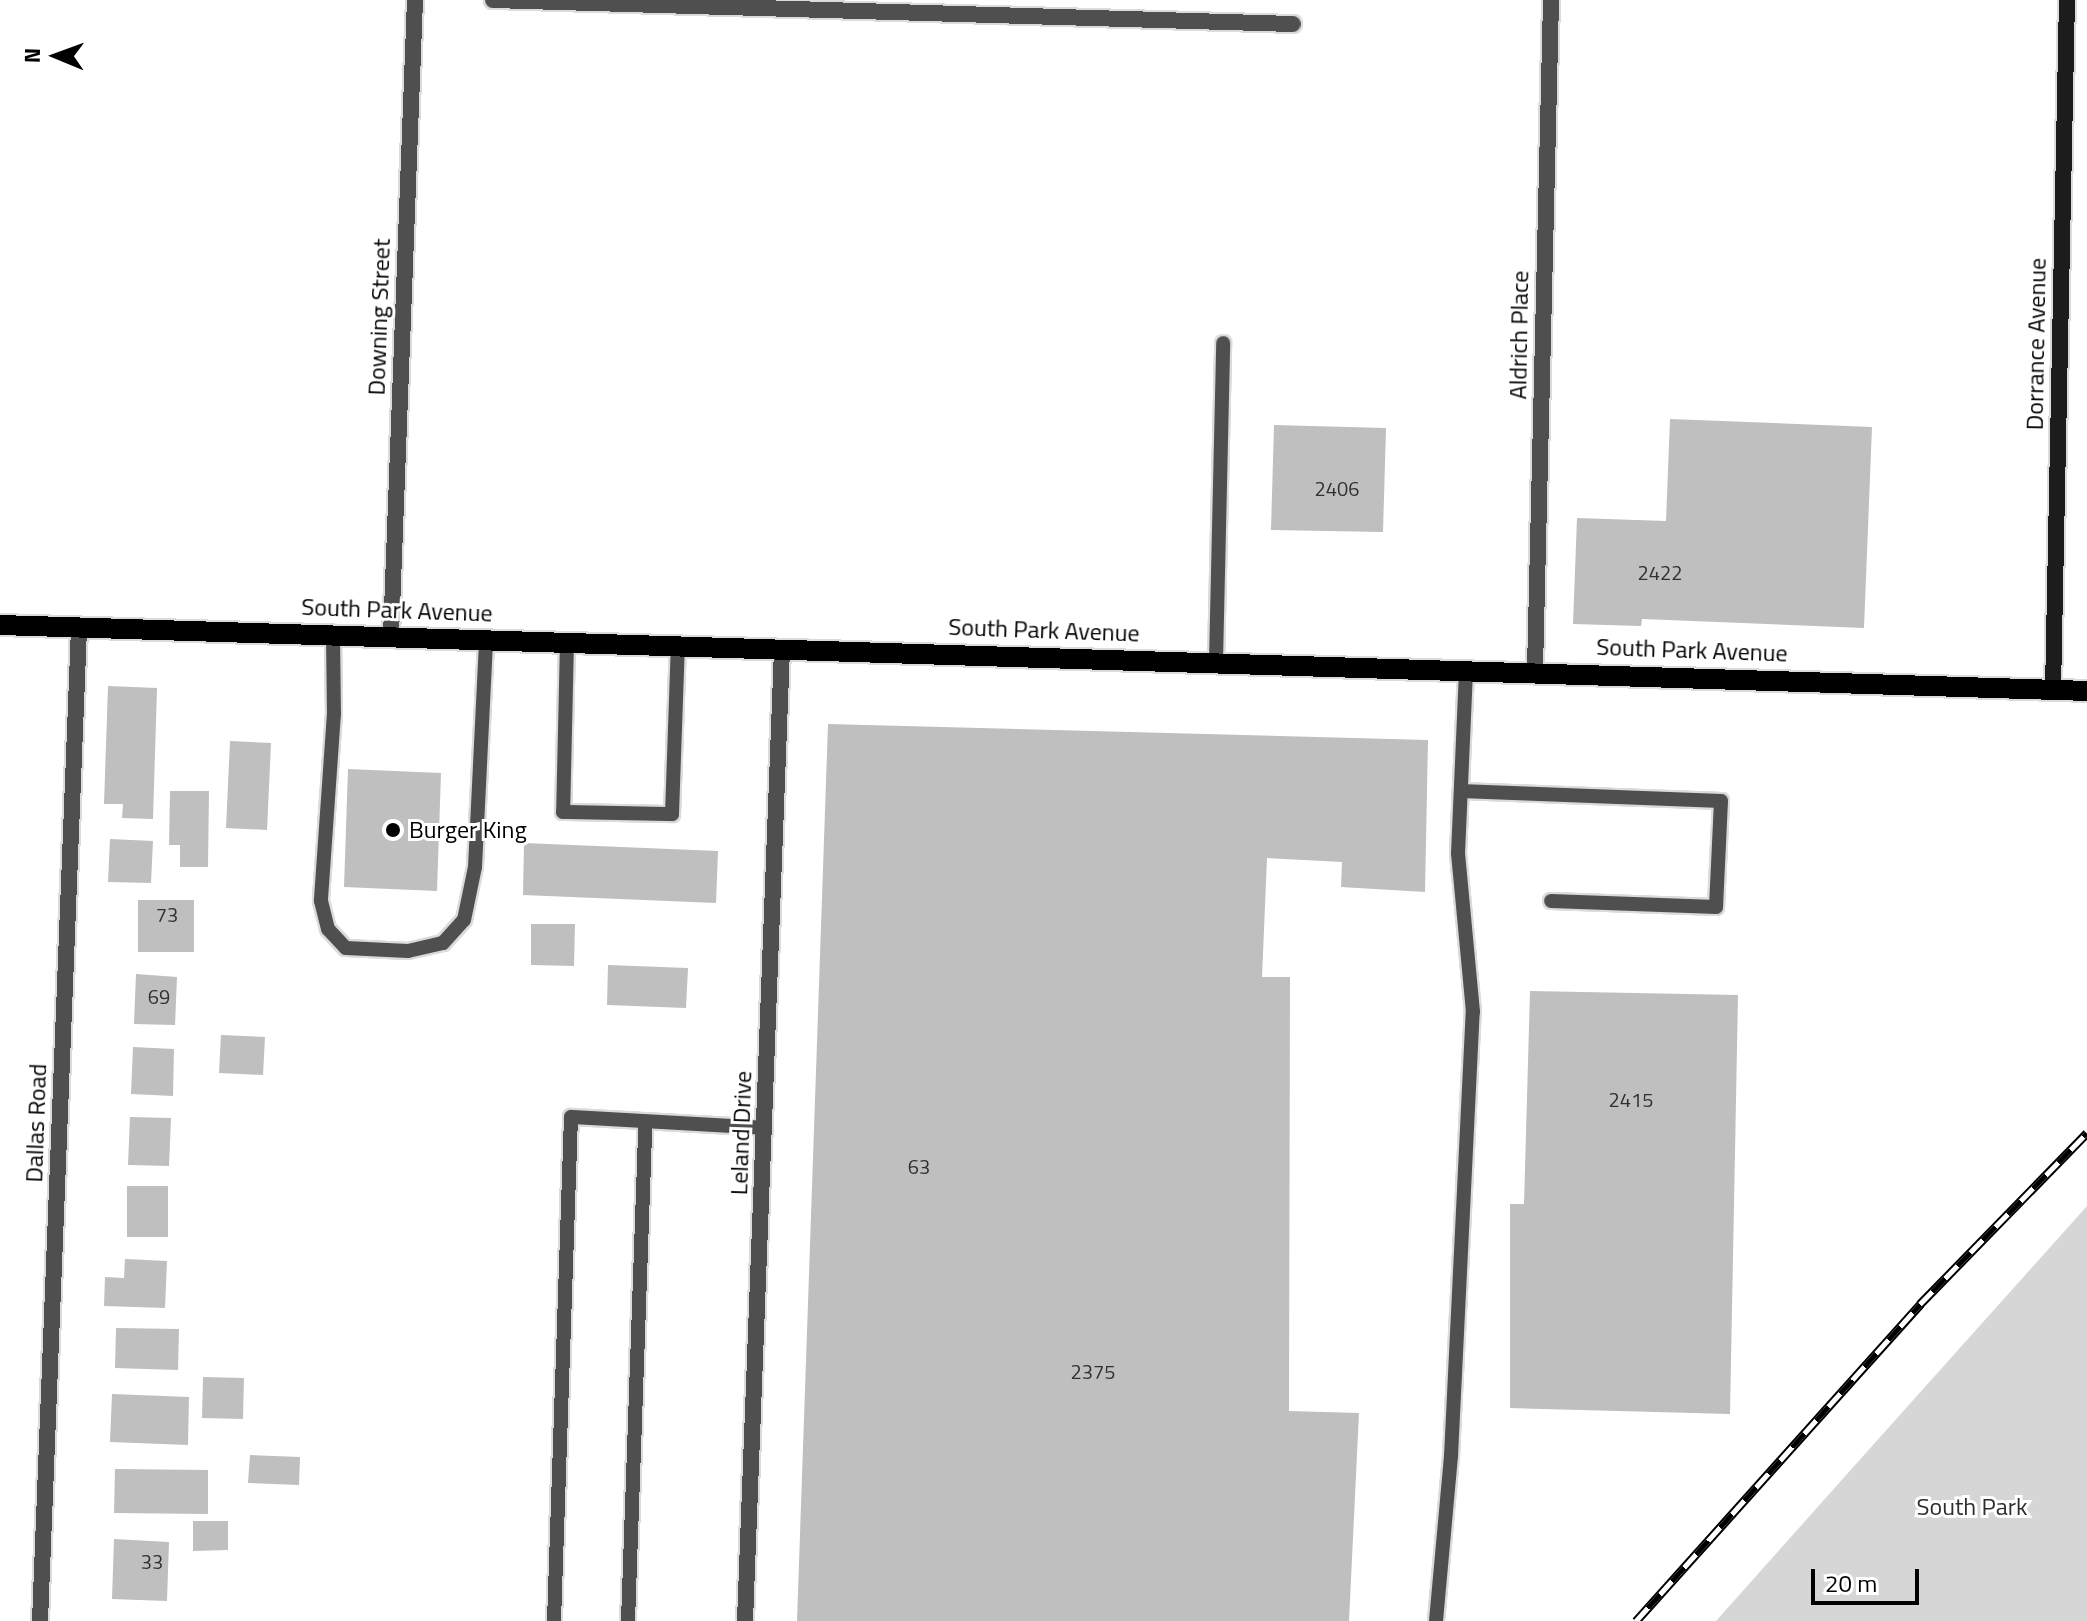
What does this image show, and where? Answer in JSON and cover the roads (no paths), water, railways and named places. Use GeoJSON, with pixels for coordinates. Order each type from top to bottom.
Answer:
{"type":"FeatureCollection","features":[{"type":"Feature","properties":{"kind":"main road","name":"South Park Avenue"},"geometry":{"type":"LineString","coordinates":[[0,625],[1535,670],[2087,691]]}},
{"type":"Feature","properties":{"kind":"street","name":"Downing Street"},"geometry":{"type":"LineString","coordinates":[[391,636],[415,0]]}},
{"type":"Feature","properties":{"kind":"street"},"geometry":{"type":"LineString","coordinates":[[493,0],[1293,24]]}},
{"type":"Feature","properties":{"kind":"street","name":"Aldrich Place"},"geometry":{"type":"LineString","coordinates":[[1535,670],[1551,0]]}},
{"type":"Feature","properties":{"kind":"street","name":"Dorrance Avenue"},"geometry":{"type":"LineString","coordinates":[[2053,690],[2067,0]]}},
{"type":"Feature","properties":{"kind":"street","name":"Dallas Road"},"geometry":{"type":"LineString","coordinates":[[40,1621],[79,627]]}},
{"type":"Feature","properties":{"kind":"street","name":"Leland Drive"},"geometry":{"type":"LineString","coordinates":[[745,1621],[782,648]]}},
{"type":"Feature","properties":{"kind":"lane"},"geometry":{"type":"LineString","coordinates":[[1216,661],[1223,343]]}},
{"type":"Feature","properties":{"kind":"lane"},"geometry":{"type":"LineString","coordinates":[[333,635],[334,713],[321,901],[328,929],[346,948],[408,951],[443,943],[464,920],[475,867],[486,639]]}},
{"type":"Feature","properties":{"kind":"lane"},"geometry":{"type":"LineString","coordinates":[[567,642],[563,812],[672,814],[678,644]]}},
{"type":"Feature","properties":{"kind":"lane"},"geometry":{"type":"LineString","coordinates":[[1436,1621],[1451,1456],[1473,1012],[1458,854],[1466,668]]}},
{"type":"Feature","properties":{"kind":"lane"},"geometry":{"type":"LineString","coordinates":[[1461,791],[1721,801],[1716,907],[1551,901]]}},
{"type":"Feature","properties":{"kind":"lane"},"geometry":{"type":"LineString","coordinates":[[554,1621],[571,1117],[765,1128]]}},
{"type":"Feature","properties":{"kind":"lane"},"geometry":{"type":"LineString","coordinates":[[628,1621],[645,1122]]}},
{"type":"Feature","properties":{"kind":"railway"},"geometry":{"type":"LineString","coordinates":[[1636,1621],[1920,1304],[2087,1133]]}},
{"type":"Feature","properties":{"kind":"place","name":"Burger King"},"geometry":{"type":"Point","coordinates":[393,830]}},
{"type":"Feature","properties":{"kind":"park label","name":"South Park"},"geometry":{"type":"Point","coordinates":[1972,1507]}}]}
